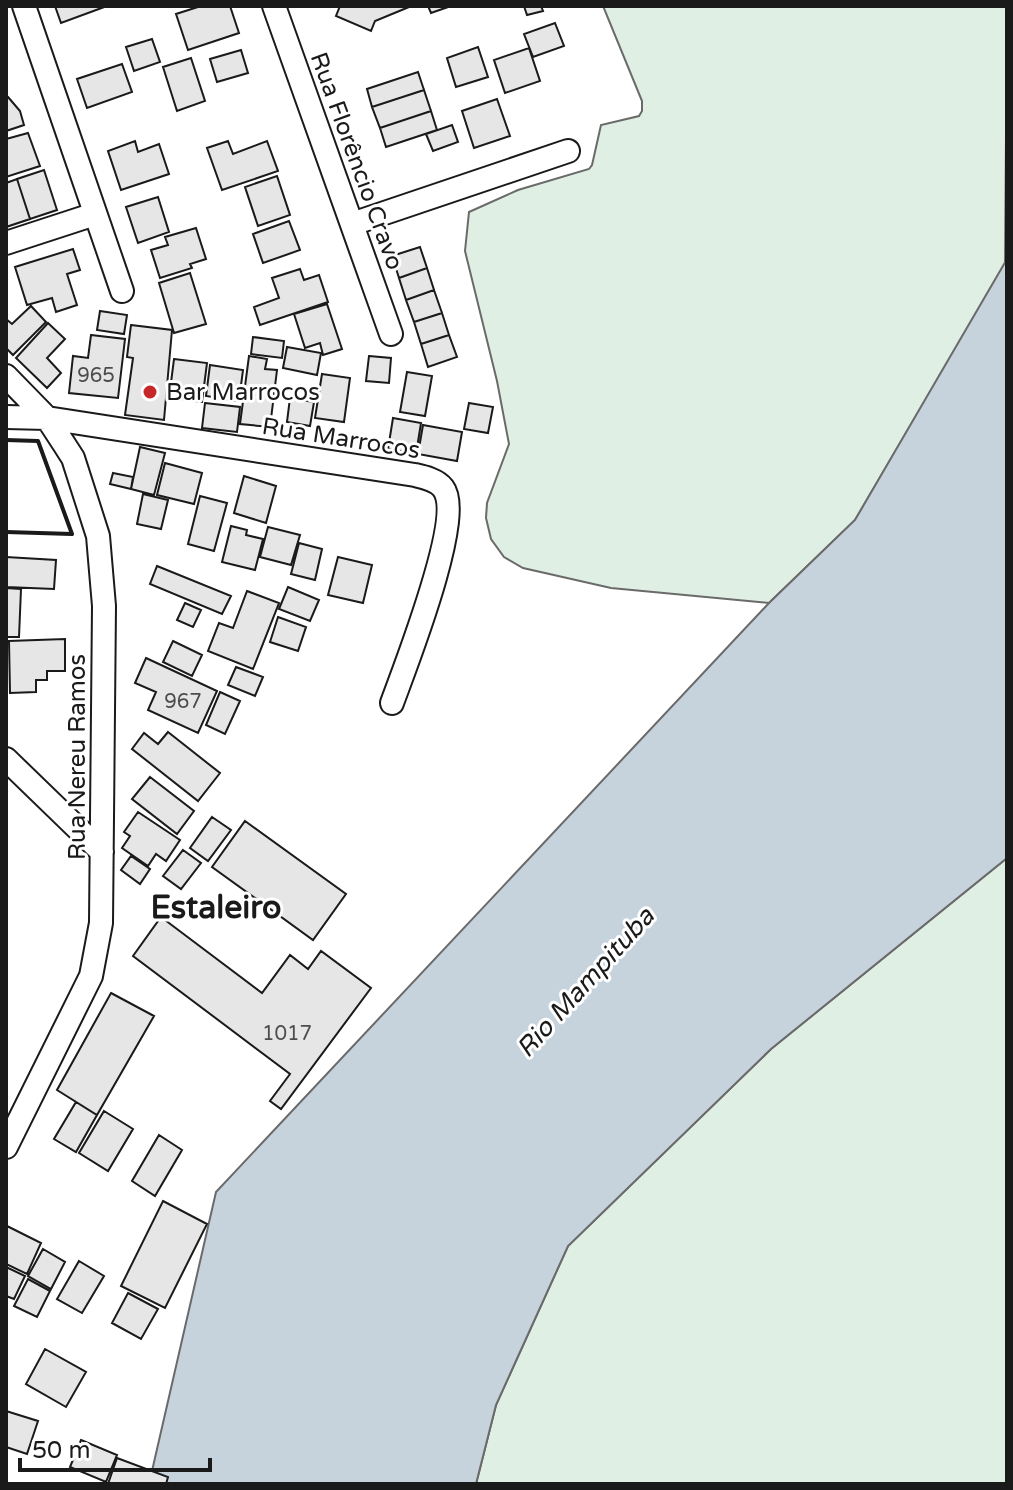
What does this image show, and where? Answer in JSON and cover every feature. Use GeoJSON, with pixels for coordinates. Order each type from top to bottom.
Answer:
{"type":"FeatureCollection","features":[{"type":"Feature","properties":{"kind":"street"},"geometry":{"type":"LineString","coordinates":[[24,6],[122,291]]}},
{"type":"Feature","properties":{"kind":"street","name":"Rua Florêncio Cravo"},"geometry":{"type":"LineString","coordinates":[[274,6],[391,334]]}},
{"type":"Feature","properties":{"kind":"street"},"geometry":{"type":"LineString","coordinates":[[352,224],[568,151]]}},
{"type":"Feature","properties":{"kind":"street"},"geometry":{"type":"LineString","coordinates":[[6,243],[95,214]]}},
{"type":"Feature","properties":{"kind":"street","name":"Rua Nereu Ramos"},"geometry":{"type":"LineString","coordinates":[[6,376],[47,418],[73,458],[98,536],[104,606],[101,923],[91,976],[7,1143]]}},
{"type":"Feature","properties":{"kind":"street","name":"Rua Marrocos"},"geometry":{"type":"LineString","coordinates":[[6,417],[47,418],[415,475],[429,478],[443,488],[449,506],[445,543],[392,703]]}},
{"type":"Feature","properties":{"kind":"street"},"geometry":{"type":"LineString","coordinates":[[6,759],[102,852]]}},
{"type":"Feature","properties":{"kind":"green space"},"geometry":{"type":"Polygon","coordinates":[[[603,6],[1007,6],[1005,265],[855,520],[769,603],[611,588],[523,568],[504,557],[491,539],[486,518],[487,503],[509,444],[465,251],[469,212],[518,190],[589,169],[601,125],[639,116],[642,101],[603,6]]]}},
{"type":"Feature","properties":{"kind":"green space"},"geometry":{"type":"Polygon","coordinates":[[[1007,858],[1007,1484],[476,1484],[496,1405],[568,1246],[771,1049],[1007,858]]]}},
{"type":"Feature","properties":{"kind":"water","name":"Rio Mampituba"},"geometry":{"type":"Polygon","coordinates":[[[1007,259],[1007,858],[771,1049],[568,1246],[496,1405],[476,1484],[149,1484],[216,1192],[769,603],[855,520],[1007,259]]]}},
{"type":"Feature","properties":{"kind":"building"},"geometry":{"type":"Polygon","coordinates":[[[55,6],[107,6],[61,23],[55,6]]]}},
{"type":"Feature","properties":{"kind":"building"},"geometry":{"type":"Polygon","coordinates":[[[201,6],[230,6],[239,33],[188,50],[176,14],[201,6]]]}},
{"type":"Feature","properties":{"kind":"building"},"geometry":{"type":"Polygon","coordinates":[[[340,6],[409,7],[375,21],[371,31],[336,16],[340,6]]]}},
{"type":"Feature","properties":{"kind":"building"},"geometry":{"type":"Polygon","coordinates":[[[428,6],[451,6],[431,13],[428,6]]]}},
{"type":"Feature","properties":{"kind":"building"},"geometry":{"type":"Polygon","coordinates":[[[524,6],[541,6],[543,11],[527,15],[524,6]]]}},
{"type":"Feature","properties":{"kind":"building"},"geometry":{"type":"Polygon","coordinates":[[[555,23],[564,46],[533,57],[524,34],[555,23]]]}},
{"type":"Feature","properties":{"kind":"building"},"geometry":{"type":"Polygon","coordinates":[[[152,39],[160,62],[134,71],[126,47],[152,39]]]}},
{"type":"Feature","properties":{"kind":"building"},"geometry":{"type":"Polygon","coordinates":[[[478,47],[488,77],[456,87],[447,58],[478,47]]]}},
{"type":"Feature","properties":{"kind":"building"},"geometry":{"type":"Polygon","coordinates":[[[529,48],[540,81],[505,93],[494,60],[529,48]]]}},
{"type":"Feature","properties":{"kind":"building"},"geometry":{"type":"Polygon","coordinates":[[[241,50],[248,73],[217,82],[210,59],[241,50]]]}},
{"type":"Feature","properties":{"kind":"building"},"geometry":{"type":"Polygon","coordinates":[[[191,58],[205,101],[177,111],[163,67],[191,58]]]}},
{"type":"Feature","properties":{"kind":"building"},"geometry":{"type":"Polygon","coordinates":[[[122,64],[132,92],[87,108],[77,79],[122,64]]]}},
{"type":"Feature","properties":{"kind":"building"},"geometry":{"type":"Polygon","coordinates":[[[418,72],[424,90],[372,107],[367,89],[418,72]]]}},
{"type":"Feature","properties":{"kind":"building"},"geometry":{"type":"Polygon","coordinates":[[[424,90],[431,111],[380,128],[372,107],[424,90]]]}},
{"type":"Feature","properties":{"kind":"building"},"geometry":{"type":"Polygon","coordinates":[[[6,98],[20,111],[24,125],[6,131],[6,98]]]}},
{"type":"Feature","properties":{"kind":"building"},"geometry":{"type":"Polygon","coordinates":[[[497,99],[510,136],[474,148],[462,111],[497,99]]]}},
{"type":"Feature","properties":{"kind":"building"},"geometry":{"type":"Polygon","coordinates":[[[431,111],[437,130],[386,147],[380,128],[431,111]]]}},
{"type":"Feature","properties":{"kind":"building"},"geometry":{"type":"Polygon","coordinates":[[[452,125],[458,142],[433,151],[426,134],[452,125]]]}},
{"type":"Feature","properties":{"kind":"building"},"geometry":{"type":"Polygon","coordinates":[[[28,133],[40,166],[6,177],[6,139],[28,133]]]}},
{"type":"Feature","properties":{"kind":"building"},"geometry":{"type":"Polygon","coordinates":[[[135,141],[138,152],[159,144],[169,174],[121,190],[108,151],[135,141]]]}},
{"type":"Feature","properties":{"kind":"building"},"geometry":{"type":"Polygon","coordinates":[[[228,141],[233,154],[267,141],[278,171],[222,190],[207,148],[228,141]]]}},
{"type":"Feature","properties":{"kind":"building"},"geometry":{"type":"Polygon","coordinates":[[[44,170],[57,210],[30,219],[17,179],[44,170]]]}},
{"type":"Feature","properties":{"kind":"building"},"geometry":{"type":"Polygon","coordinates":[[[277,176],[290,215],[258,226],[245,187],[277,176]]]}},
{"type":"Feature","properties":{"kind":"building"},"geometry":{"type":"Polygon","coordinates":[[[17,179],[30,219],[6,227],[6,183],[17,179]]]}},
{"type":"Feature","properties":{"kind":"building"},"geometry":{"type":"Polygon","coordinates":[[[158,197],[169,232],[138,243],[126,207],[158,197]]]}},
{"type":"Feature","properties":{"kind":"building"},"geometry":{"type":"Polygon","coordinates":[[[289,221],[300,250],[263,263],[253,234],[289,221]]]}},
{"type":"Feature","properties":{"kind":"building"},"geometry":{"type":"Polygon","coordinates":[[[196,228],[206,259],[190,264],[192,268],[160,278],[151,250],[168,245],[165,237],[196,228]]]}},
{"type":"Feature","properties":{"kind":"building"},"geometry":{"type":"Polygon","coordinates":[[[420,247],[427,268],[399,278],[392,256],[420,247]]]}},
{"type":"Feature","properties":{"kind":"building"},"geometry":{"type":"Polygon","coordinates":[[[73,249],[80,270],[67,274],[77,305],[56,312],[52,298],[27,305],[15,267],[73,249]]]}},
{"type":"Feature","properties":{"kind":"building"},"geometry":{"type":"Polygon","coordinates":[[[427,268],[434,290],[406,300],[399,278],[427,268]]]}},
{"type":"Feature","properties":{"kind":"building"},"geometry":{"type":"Polygon","coordinates":[[[300,269],[304,280],[319,275],[328,302],[260,325],[254,307],[279,298],[272,278],[300,269]]]}},
{"type":"Feature","properties":{"kind":"building"},"geometry":{"type":"Polygon","coordinates":[[[190,273],[206,324],[174,333],[159,283],[190,273]]]}},
{"type":"Feature","properties":{"kind":"building"},"geometry":{"type":"Polygon","coordinates":[[[434,290],[442,313],[414,322],[406,300],[434,290]]]}},
{"type":"Feature","properties":{"kind":"building"},"geometry":{"type":"Polygon","coordinates":[[[327,304],[342,349],[323,355],[320,343],[305,348],[294,314],[327,304]]]}},
{"type":"Feature","properties":{"kind":"building"},"geometry":{"type":"Polygon","coordinates":[[[31,306],[46,322],[13,355],[6,348],[6,319],[12,324],[31,306]]]}},
{"type":"Feature","properties":{"kind":"building"},"geometry":{"type":"Polygon","coordinates":[[[100,311],[127,315],[124,334],[97,330],[100,311]]]}},
{"type":"Feature","properties":{"kind":"building"},"geometry":{"type":"Polygon","coordinates":[[[442,313],[449,335],[421,344],[414,322],[442,313]]]}},
{"type":"Feature","properties":{"kind":"building"},"geometry":{"type":"Polygon","coordinates":[[[48,323],[65,339],[47,358],[61,373],[47,388],[16,358],[48,323]]]}},
{"type":"Feature","properties":{"kind":"building"},"geometry":{"type":"Polygon","coordinates":[[[131,325],[172,330],[164,420],[125,415],[133,358],[127,357],[131,325]]]}},
{"type":"Feature","properties":{"kind":"building"},"geometry":{"type":"Polygon","coordinates":[[[91,335],[125,339],[118,398],[69,393],[73,356],[88,358],[91,335]]]}},
{"type":"Feature","properties":{"kind":"building"},"geometry":{"type":"Polygon","coordinates":[[[449,335],[457,357],[428,367],[421,344],[449,335]]]}},
{"type":"Feature","properties":{"kind":"building"},"geometry":{"type":"Polygon","coordinates":[[[253,337],[284,341],[282,358],[251,354],[253,337]]]}},
{"type":"Feature","properties":{"kind":"building"},"geometry":{"type":"Polygon","coordinates":[[[287,347],[321,353],[317,375],[283,368],[287,347]]]}},
{"type":"Feature","properties":{"kind":"building"},"geometry":{"type":"Polygon","coordinates":[[[249,356],[267,359],[265,369],[277,370],[270,427],[240,424],[249,356]]]}},
{"type":"Feature","properties":{"kind":"building"},"geometry":{"type":"Polygon","coordinates":[[[369,356],[391,358],[389,383],[366,381],[369,356]]]}},
{"type":"Feature","properties":{"kind":"building"},"geometry":{"type":"Polygon","coordinates":[[[174,359],[207,363],[202,402],[169,398],[174,359]]]}},
{"type":"Feature","properties":{"kind":"building"},"geometry":{"type":"Polygon","coordinates":[[[210,365],[243,370],[239,401],[206,396],[210,365]]]}},
{"type":"Feature","properties":{"kind":"building"},"geometry":{"type":"Polygon","coordinates":[[[407,372],[432,376],[425,416],[400,412],[407,372]]]}},
{"type":"Feature","properties":{"kind":"building"},"geometry":{"type":"Polygon","coordinates":[[[322,374],[350,378],[344,422],[315,418],[322,374]]]}},
{"type":"Feature","properties":{"kind":"building"},"geometry":{"type":"Polygon","coordinates":[[[290,398],[314,402],[310,426],[287,422],[290,398]]]}},
{"type":"Feature","properties":{"kind":"building"},"geometry":{"type":"Polygon","coordinates":[[[205,403],[240,407],[237,432],[202,428],[205,403]]]}},
{"type":"Feature","properties":{"kind":"building"},"geometry":{"type":"Polygon","coordinates":[[[469,403],[493,407],[488,433],[464,429],[469,403]]]}},
{"type":"Feature","properties":{"kind":"building"},"geometry":{"type":"Polygon","coordinates":[[[393,418],[421,423],[416,454],[388,449],[393,418]]]}},
{"type":"Feature","properties":{"kind":"building"},"geometry":{"type":"Polygon","coordinates":[[[423,425],[462,432],[457,461],[418,454],[423,425]]]}},
{"type":"Feature","properties":{"kind":"building"},"geometry":{"type":"Polygon","coordinates":[[[140,447],[165,453],[154,495],[131,489],[140,447]]]}},
{"type":"Feature","properties":{"kind":"building"},"geometry":{"type":"Polygon","coordinates":[[[165,463],[202,473],[194,504],[157,495],[165,463]]]}},
{"type":"Feature","properties":{"kind":"building"},"geometry":{"type":"Polygon","coordinates":[[[113,473],[133,477],[131,489],[110,484],[113,473]]]}},
{"type":"Feature","properties":{"kind":"building"},"geometry":{"type":"Polygon","coordinates":[[[244,476],[276,486],[266,523],[234,513],[244,476]]]}},
{"type":"Feature","properties":{"kind":"building"},"geometry":{"type":"Polygon","coordinates":[[[143,494],[168,500],[161,529],[137,524],[143,494]]]}},
{"type":"Feature","properties":{"kind":"building"},"geometry":{"type":"Polygon","coordinates":[[[200,496],[227,503],[214,551],[188,544],[200,496]]]}},
{"type":"Feature","properties":{"kind":"building"},"geometry":{"type":"Polygon","coordinates":[[[231,526],[247,530],[246,535],[263,539],[255,570],[222,562],[231,526]]]}},
{"type":"Feature","properties":{"kind":"building"},"geometry":{"type":"Polygon","coordinates":[[[268,527],[300,535],[291,565],[260,557],[268,527]]]}},
{"type":"Feature","properties":{"kind":"building"},"geometry":{"type":"Polygon","coordinates":[[[299,543],[322,549],[315,580],[291,574],[299,543]]]}},
{"type":"Feature","properties":{"kind":"building"},"geometry":{"type":"Polygon","coordinates":[[[6,557],[56,560],[54,589],[6,587],[6,557]]]}},
{"type":"Feature","properties":{"kind":"building"},"geometry":{"type":"Polygon","coordinates":[[[338,557],[372,565],[363,603],[328,595],[338,557]]]}},
{"type":"Feature","properties":{"kind":"building"},"geometry":{"type":"Polygon","coordinates":[[[157,566],[231,596],[222,614],[150,584],[157,566]]]}},
{"type":"Feature","properties":{"kind":"building"},"geometry":{"type":"Polygon","coordinates":[[[288,587],[319,600],[310,621],[279,609],[288,587]]]}},
{"type":"Feature","properties":{"kind":"building"},"geometry":{"type":"Polygon","coordinates":[[[6,588],[21,589],[19,637],[6,637],[6,588]]]}},
{"type":"Feature","properties":{"kind":"building"},"geometry":{"type":"Polygon","coordinates":[[[247,591],[279,603],[253,669],[208,651],[219,623],[233,628],[247,591]]]}},
{"type":"Feature","properties":{"kind":"building"},"geometry":{"type":"Polygon","coordinates":[[[185,603],[201,610],[193,627],[177,620],[185,603]]]}},
{"type":"Feature","properties":{"kind":"building"},"geometry":{"type":"Polygon","coordinates":[[[278,617],[306,627],[298,651],[270,642],[278,617]]]}},
{"type":"Feature","properties":{"kind":"building"},"geometry":{"type":"Polygon","coordinates":[[[65,639],[65,671],[47,671],[47,680],[36,680],[36,692],[10,693],[9,641],[65,639]]]}},
{"type":"Feature","properties":{"kind":"building"},"geometry":{"type":"Polygon","coordinates":[[[173,641],[202,655],[192,676],[163,662],[173,641]]]}},
{"type":"Feature","properties":{"kind":"building"},"geometry":{"type":"Polygon","coordinates":[[[146,658],[217,691],[198,733],[148,710],[156,692],[135,683],[146,658]]]}},
{"type":"Feature","properties":{"kind":"building"},"geometry":{"type":"Polygon","coordinates":[[[236,667],[263,677],[255,696],[228,685],[236,667]]]}},
{"type":"Feature","properties":{"kind":"building"},"geometry":{"type":"Polygon","coordinates":[[[220,692],[240,701],[225,734],[206,725],[220,692]]]}},
{"type":"Feature","properties":{"kind":"building"},"geometry":{"type":"Polygon","coordinates":[[[168,732],[220,773],[198,801],[132,749],[144,733],[158,744],[168,732]]]}},
{"type":"Feature","properties":{"kind":"building"},"geometry":{"type":"Polygon","coordinates":[[[150,777],[194,811],[177,834],[132,799],[150,777]]]}},
{"type":"Feature","properties":{"kind":"building"},"geometry":{"type":"Polygon","coordinates":[[[138,812],[180,840],[166,861],[156,854],[148,866],[122,848],[130,836],[124,832],[138,812]]]}},
{"type":"Feature","properties":{"kind":"building"},"geometry":{"type":"Polygon","coordinates":[[[212,817],[231,830],[208,861],[190,848],[212,817]]]}},
{"type":"Feature","properties":{"kind":"building"},"geometry":{"type":"Polygon","coordinates":[[[245,821],[346,894],[313,940],[212,867],[245,821]]]}},
{"type":"Feature","properties":{"kind":"building"},"geometry":{"type":"Polygon","coordinates":[[[183,850],[201,863],[181,889],[163,876],[183,850]]]}},
{"type":"Feature","properties":{"kind":"building"},"geometry":{"type":"Polygon","coordinates":[[[131,856],[150,869],[140,884],[121,870],[131,856]]]}},
{"type":"Feature","properties":{"kind":"building"},"geometry":{"type":"Polygon","coordinates":[[[161,917],[262,993],[290,955],[308,969],[321,951],[371,988],[281,1109],[270,1101],[290,1074],[133,956],[161,917]]]}},
{"type":"Feature","properties":{"kind":"building"},"geometry":{"type":"Polygon","coordinates":[[[111,993],[154,1016],[97,1115],[57,1090],[111,993]]]}},
{"type":"Feature","properties":{"kind":"building"},"geometry":{"type":"Polygon","coordinates":[[[76,1102],[97,1115],[76,1152],[54,1139],[76,1102]]]}},
{"type":"Feature","properties":{"kind":"building"},"geometry":{"type":"Polygon","coordinates":[[[104,1111],[133,1129],[108,1171],[79,1153],[104,1111]]]}},
{"type":"Feature","properties":{"kind":"building"},"geometry":{"type":"Polygon","coordinates":[[[159,1135],[182,1150],[155,1196],[132,1181],[159,1135]]]}},
{"type":"Feature","properties":{"kind":"building"},"geometry":{"type":"Polygon","coordinates":[[[163,1201],[207,1224],[165,1308],[121,1286],[163,1201]]]}},
{"type":"Feature","properties":{"kind":"building"},"geometry":{"type":"Polygon","coordinates":[[[7,1226],[41,1243],[27,1274],[6,1264],[7,1226]]]}},
{"type":"Feature","properties":{"kind":"building"},"geometry":{"type":"Polygon","coordinates":[[[43,1249],[65,1262],[51,1289],[28,1276],[43,1249]]]}},
{"type":"Feature","properties":{"kind":"building"},"geometry":{"type":"Polygon","coordinates":[[[79,1261],[104,1276],[82,1313],[57,1299],[79,1261]]]}},
{"type":"Feature","properties":{"kind":"building"},"geometry":{"type":"Polygon","coordinates":[[[6,1267],[25,1276],[14,1299],[6,1296],[6,1267]]]}},
{"type":"Feature","properties":{"kind":"building"},"geometry":{"type":"Polygon","coordinates":[[[28,1279],[50,1291],[37,1317],[14,1306],[28,1279]]]}},
{"type":"Feature","properties":{"kind":"building"},"geometry":{"type":"Polygon","coordinates":[[[128,1293],[158,1309],[141,1339],[112,1323],[128,1293]]]}},
{"type":"Feature","properties":{"kind":"building"},"geometry":{"type":"Polygon","coordinates":[[[45,1349],[86,1372],[66,1407],[26,1384],[45,1349]]]}},
{"type":"Feature","properties":{"kind":"building"},"geometry":{"type":"Polygon","coordinates":[[[6,1411],[38,1421],[27,1454],[6,1447],[6,1411]]]}},
{"type":"Feature","properties":{"kind":"building"},"geometry":{"type":"Polygon","coordinates":[[[81,1440],[117,1455],[106,1482],[70,1467],[81,1440]]]}},
{"type":"Feature","properties":{"kind":"building"},"geometry":{"type":"Polygon","coordinates":[[[117,1458],[168,1477],[166,1484],[108,1484],[117,1458]]]}},
{"type":"Feature","properties":{"kind":"wall"},"geometry":{"type":"LineString","coordinates":[[6,440],[38,441],[72,534],[6,532]]}},
{"type":"Feature","properties":{"kind":"place","name":"Bar Marrocos"},"geometry":{"type":"Point","coordinates":[150,392]}},
{"type":"Feature","properties":{"kind":"district","name":"Estaleiro"},"geometry":{"type":"Point","coordinates":[216,907]}}]}
